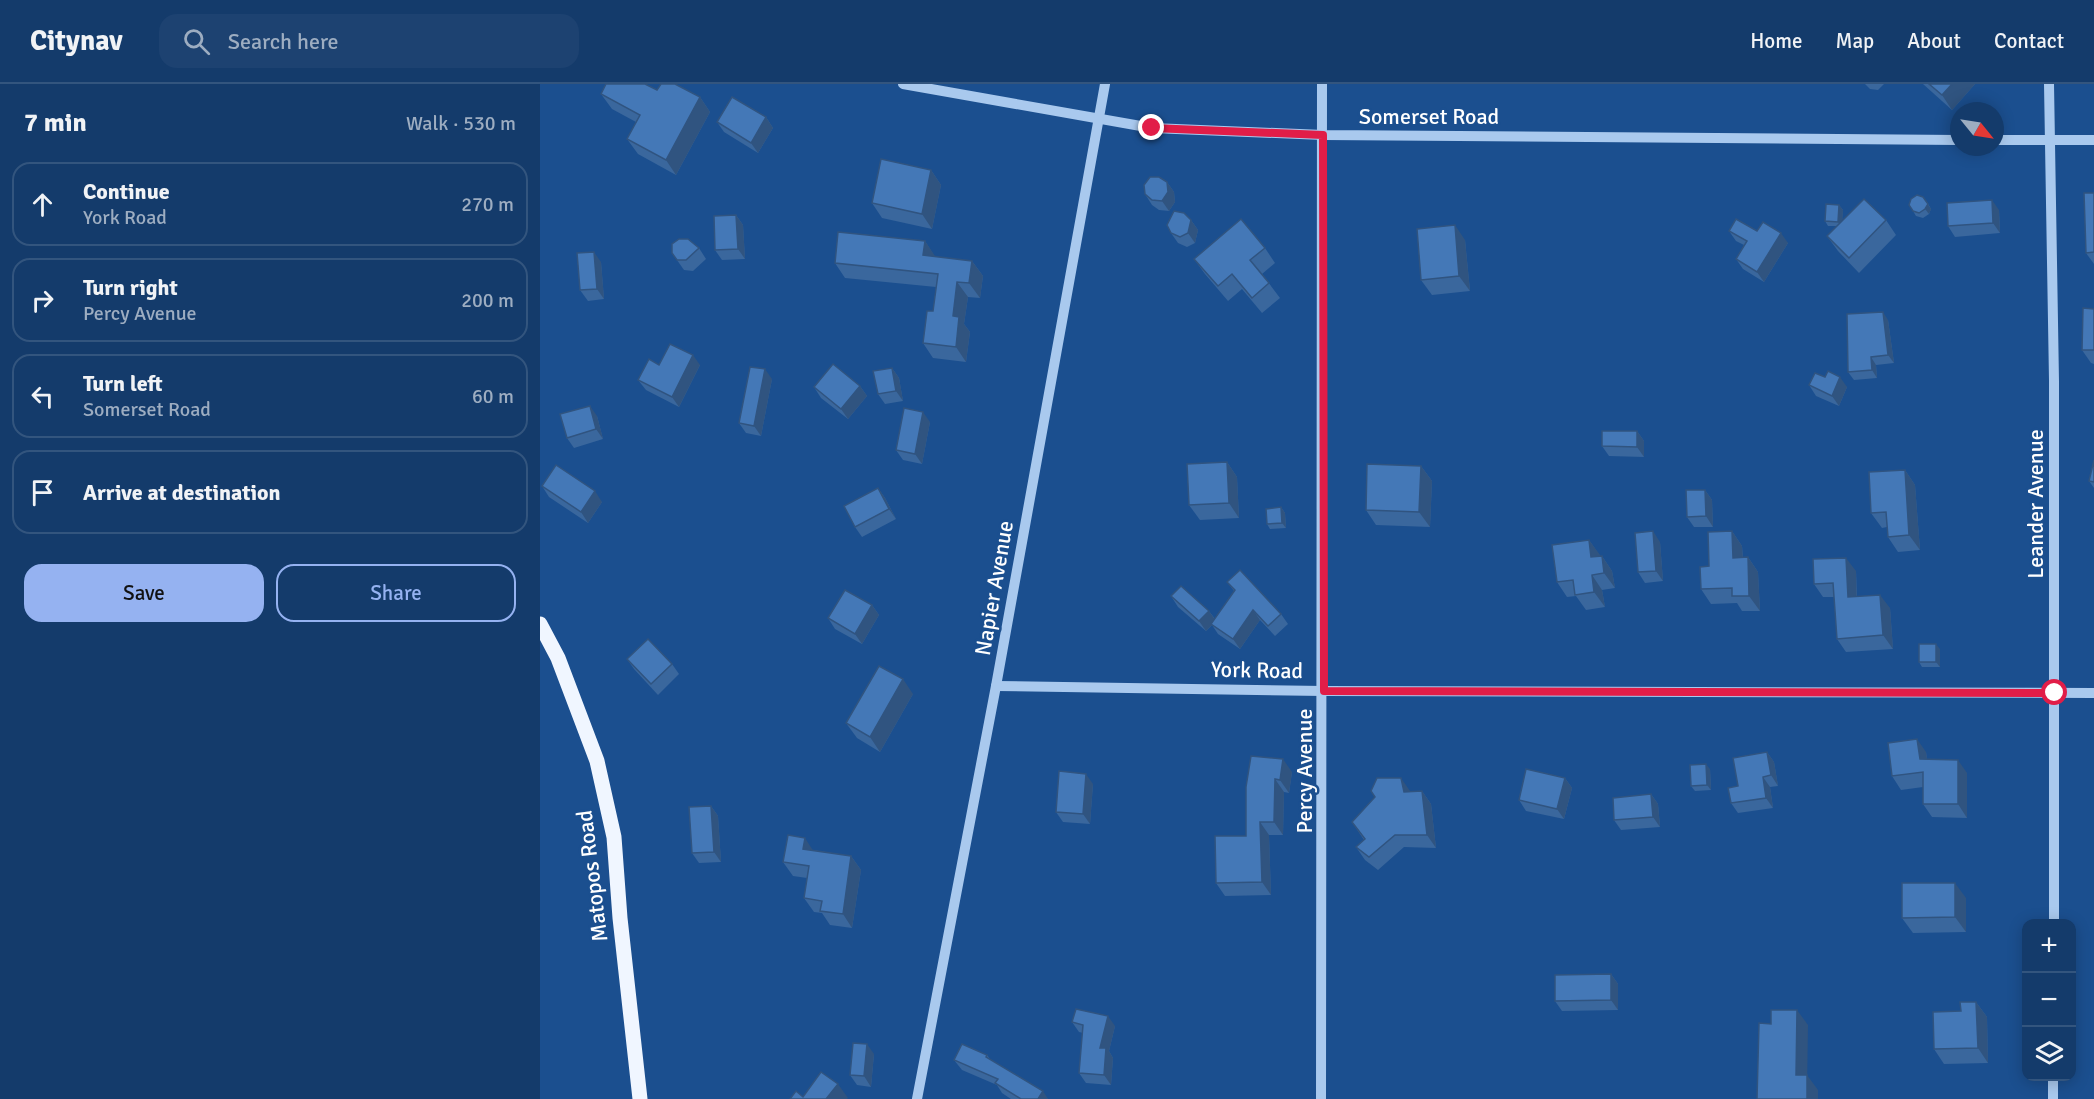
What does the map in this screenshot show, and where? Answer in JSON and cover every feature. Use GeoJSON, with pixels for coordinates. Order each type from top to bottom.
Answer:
{"type":"FeatureCollection","features":[{"type":"Feature","properties":{"kind":"main road","name":"Matopos Road"},"geometry":{"type":"LineString","coordinates":[[540,624],[558,658],[597,761],[614,837],[620,918],[640,1099]]}},
{"type":"Feature","properties":{"kind":"street","name":"Somerset Road"},"geometry":{"type":"LineString","coordinates":[[903,84],[1152,128],[1323,135],[1950,140]]}},
{"type":"Feature","properties":{"kind":"street","name":"Napier Avenue"},"geometry":{"type":"LineString","coordinates":[[917,1099],[996,686],[1105,84]]}},
{"type":"Feature","properties":{"kind":"street","name":"Percy Avenue"},"geometry":{"type":"LineString","coordinates":[[1321,1099],[1324,691],[1322,84]]}},
{"type":"Feature","properties":{"kind":"street","name":"Leander Avenue"},"geometry":{"type":"LineString","coordinates":[[2049,84],[2054,381],[2054,919]]}},
{"type":"Feature","properties":{"kind":"street"},"geometry":{"type":"LineString","coordinates":[[2004,140],[2094,140]]}},
{"type":"Feature","properties":{"kind":"street","name":"York Road"},"geometry":{"type":"LineString","coordinates":[[996,686],[1324,691],[2094,693]]}},
{"type":"Feature","properties":{"kind":"street"},"geometry":{"type":"LineString","coordinates":[[2053,1081],[2053,1099]]}},
{"type":"Feature","properties":{"kind":"building"},"geometry":{"type":"Polygon","coordinates":[[[606,84],[645,84],[657,90],[661,84],[675,84],[700,97],[666,160],[627,139],[640,115],[601,94],[606,84]]]}},
{"type":"Feature","properties":{"kind":"building"},"geometry":{"type":"Polygon","coordinates":[[[1929,84],[1952,84],[1942,95],[1929,84]]]}},
{"type":"Feature","properties":{"kind":"building"},"geometry":{"type":"Polygon","coordinates":[[[732,97],[766,117],[751,143],[717,122],[732,97]]]}},
{"type":"Feature","properties":{"kind":"building"},"geometry":{"type":"Polygon","coordinates":[[[881,159],[931,170],[922,214],[872,203],[881,159]]]}},
{"type":"Feature","properties":{"kind":"building"},"geometry":{"type":"Polygon","coordinates":[[[1150,177],[1159,177],[1167,182],[1168,192],[1162,201],[1152,200],[1145,194],[1144,185],[1150,177]]]}},
{"type":"Feature","properties":{"kind":"building"},"geometry":{"type":"Polygon","coordinates":[[[2084,193],[2094,193],[2094,252],[2086,253],[2084,193]]]}},
{"type":"Feature","properties":{"kind":"building"},"geometry":{"type":"Polygon","coordinates":[[[1917,195],[1923,197],[1928,204],[1919,213],[1913,211],[1909,205],[1911,199],[1917,195]]]}},
{"type":"Feature","properties":{"kind":"building"},"geometry":{"type":"Polygon","coordinates":[[[1864,199],[1886,220],[1849,258],[1827,236],[1864,199]]]}},
{"type":"Feature","properties":{"kind":"building"},"geometry":{"type":"Polygon","coordinates":[[[1992,200],[1993,223],[1948,226],[1947,203],[1992,200]]]}},
{"type":"Feature","properties":{"kind":"building"},"geometry":{"type":"Polygon","coordinates":[[[1826,204],[1839,205],[1838,222],[1825,221],[1826,204]]]}},
{"type":"Feature","properties":{"kind":"building"},"geometry":{"type":"Polygon","coordinates":[[[1174,211],[1184,213],[1191,220],[1188,233],[1180,237],[1171,233],[1167,225],[1174,211]]]}},
{"type":"Feature","properties":{"kind":"building"},"geometry":{"type":"Polygon","coordinates":[[[736,215],[738,249],[715,250],[714,216],[736,215]]]}},
{"type":"Feature","properties":{"kind":"building"},"geometry":{"type":"Polygon","coordinates":[[[1241,219],[1265,248],[1250,260],[1269,283],[1252,298],[1232,274],[1218,286],[1194,259],[1241,219]]]}},
{"type":"Feature","properties":{"kind":"building"},"geometry":{"type":"Polygon","coordinates":[[[1736,219],[1757,231],[1763,222],[1781,233],[1757,272],[1736,259],[1747,241],[1729,231],[1736,219]]]}},
{"type":"Feature","properties":{"kind":"building"},"geometry":{"type":"Polygon","coordinates":[[[1455,225],[1459,276],[1421,280],[1417,229],[1455,225]]]}},
{"type":"Feature","properties":{"kind":"building"},"geometry":{"type":"Polygon","coordinates":[[[838,232],[925,241],[923,255],[972,261],[969,283],[957,282],[953,316],[959,317],[956,347],[923,343],[927,311],[933,311],[938,274],[835,263],[838,232]]]}},
{"type":"Feature","properties":{"kind":"building"},"geometry":{"type":"Polygon","coordinates":[[[679,239],[688,239],[699,248],[686,260],[677,260],[672,253],[672,244],[679,239]]]}},
{"type":"Feature","properties":{"kind":"building"},"geometry":{"type":"Polygon","coordinates":[[[594,252],[597,289],[580,290],[577,253],[594,252]]]}},
{"type":"Feature","properties":{"kind":"building"},"geometry":{"type":"Polygon","coordinates":[[[2083,308],[2094,309],[2094,350],[2082,350],[2083,308]]]}},
{"type":"Feature","properties":{"kind":"building"},"geometry":{"type":"Polygon","coordinates":[[[1883,312],[1888,355],[1871,357],[1872,370],[1848,372],[1847,314],[1883,312]]]}},
{"type":"Feature","properties":{"kind":"building"},"geometry":{"type":"Polygon","coordinates":[[[670,344],[693,355],[672,397],[638,380],[649,359],[659,365],[670,344]]]}},
{"type":"Feature","properties":{"kind":"building"},"geometry":{"type":"Polygon","coordinates":[[[833,364],[860,386],[841,409],[814,387],[833,364]]]}},
{"type":"Feature","properties":{"kind":"building"},"geometry":{"type":"Polygon","coordinates":[[[750,367],[765,369],[754,426],[739,423],[750,367]]]}},
{"type":"Feature","properties":{"kind":"building"},"geometry":{"type":"Polygon","coordinates":[[[892,368],[896,391],[878,394],[873,371],[892,368]]]}},
{"type":"Feature","properties":{"kind":"building"},"geometry":{"type":"Polygon","coordinates":[[[1828,371],[1840,377],[1832,396],[1809,385],[1815,373],[1825,377],[1828,371]]]}},
{"type":"Feature","properties":{"kind":"building"},"geometry":{"type":"Polygon","coordinates":[[[590,406],[596,429],[567,438],[560,414],[590,406]]]}},
{"type":"Feature","properties":{"kind":"building"},"geometry":{"type":"Polygon","coordinates":[[[904,408],[923,412],[915,454],[896,450],[904,408]]]}},
{"type":"Feature","properties":{"kind":"building"},"geometry":{"type":"Polygon","coordinates":[[[1602,431],[1637,431],[1637,447],[1602,446],[1602,431]]]}},
{"type":"Feature","properties":{"kind":"building"},"geometry":{"type":"Polygon","coordinates":[[[2094,460],[2094,482],[2089,481],[2094,460]]]}},
{"type":"Feature","properties":{"kind":"building"},"geometry":{"type":"Polygon","coordinates":[[[1227,462],[1229,503],[1189,505],[1187,464],[1227,462]]]}},
{"type":"Feature","properties":{"kind":"building"},"geometry":{"type":"Polygon","coordinates":[[[1367,464],[1421,466],[1419,512],[1366,510],[1367,464]]]}},
{"type":"Feature","properties":{"kind":"building"},"geometry":{"type":"Polygon","coordinates":[[[556,465],[595,491],[581,512],[542,486],[556,465]]]}},
{"type":"Feature","properties":{"kind":"building"},"geometry":{"type":"Polygon","coordinates":[[[1905,470],[1909,535],[1888,537],[1886,512],[1871,513],[1869,472],[1905,470]]]}},
{"type":"Feature","properties":{"kind":"building"},"geometry":{"type":"Polygon","coordinates":[[[878,488],[889,509],[855,527],[844,506],[878,488]]]}},
{"type":"Feature","properties":{"kind":"building"},"geometry":{"type":"Polygon","coordinates":[[[1686,490],[1705,490],[1706,516],[1687,517],[1686,490]]]}},
{"type":"Feature","properties":{"kind":"building"},"geometry":{"type":"Polygon","coordinates":[[[1281,507],[1282,523],[1267,524],[1266,509],[1281,507]]]}},
{"type":"Feature","properties":{"kind":"building"},"geometry":{"type":"Polygon","coordinates":[[[1653,531],[1656,571],[1638,572],[1635,533],[1653,531]]]}},
{"type":"Feature","properties":{"kind":"building"},"geometry":{"type":"Polygon","coordinates":[[[1732,531],[1733,558],[1748,557],[1749,596],[1732,596],[1732,588],[1701,589],[1700,567],[1709,566],[1708,532],[1732,531]]]}},
{"type":"Feature","properties":{"kind":"building"},"geometry":{"type":"Polygon","coordinates":[[[1589,540],[1591,557],[1602,556],[1604,573],[1592,575],[1594,592],[1575,595],[1573,580],[1557,582],[1552,545],[1589,540]]]}},
{"type":"Feature","properties":{"kind":"building"},"geometry":{"type":"Polygon","coordinates":[[[1846,558],[1848,597],[1880,595],[1883,635],[1837,639],[1833,583],[1814,584],[1813,559],[1846,558]]]}},
{"type":"Feature","properties":{"kind":"building"},"geometry":{"type":"Polygon","coordinates":[[[1240,570],[1281,614],[1268,626],[1253,610],[1233,639],[1211,624],[1235,590],[1227,582],[1240,570]]]}},
{"type":"Feature","properties":{"kind":"building"},"geometry":{"type":"Polygon","coordinates":[[[1181,586],[1209,611],[1199,621],[1171,596],[1181,586]]]}},
{"type":"Feature","properties":{"kind":"building"},"geometry":{"type":"Polygon","coordinates":[[[845,590],[872,605],[855,634],[828,618],[845,590]]]}},
{"type":"Feature","properties":{"kind":"building"},"geometry":{"type":"Polygon","coordinates":[[[648,639],[672,664],[651,684],[627,659],[648,639]]]}},
{"type":"Feature","properties":{"kind":"building"},"geometry":{"type":"Polygon","coordinates":[[[1919,644],[1936,644],[1936,662],[1919,662],[1919,644]]]}},
{"type":"Feature","properties":{"kind":"building"},"geometry":{"type":"Polygon","coordinates":[[[879,666],[903,679],[870,737],[846,723],[879,666]]]}},
{"type":"Feature","properties":{"kind":"building"},"geometry":{"type":"Polygon","coordinates":[[[1917,739],[1920,759],[1958,760],[1958,804],[1923,804],[1923,772],[1892,776],[1888,743],[1917,739]]]}},
{"type":"Feature","properties":{"kind":"building"},"geometry":{"type":"Polygon","coordinates":[[[1767,752],[1771,775],[1763,777],[1766,798],[1731,803],[1728,788],[1738,786],[1733,758],[1767,752]]]}},
{"type":"Feature","properties":{"kind":"building"},"geometry":{"type":"Polygon","coordinates":[[[1251,756],[1283,759],[1280,780],[1275,779],[1274,822],[1260,822],[1262,882],[1216,883],[1215,836],[1246,836],[1246,787],[1251,756]]]}},
{"type":"Feature","properties":{"kind":"building"},"geometry":{"type":"Polygon","coordinates":[[[1706,764],[1707,785],[1691,786],[1690,765],[1706,764]]]}},
{"type":"Feature","properties":{"kind":"building"},"geometry":{"type":"Polygon","coordinates":[[[1526,769],[1565,778],[1557,809],[1519,800],[1526,769]]]}},
{"type":"Feature","properties":{"kind":"building"},"geometry":{"type":"Polygon","coordinates":[[[1059,771],[1086,774],[1083,814],[1056,812],[1059,771]]]}},
{"type":"Feature","properties":{"kind":"building"},"geometry":{"type":"Polygon","coordinates":[[[1377,778],[1401,778],[1404,792],[1422,791],[1427,835],[1395,835],[1369,857],[1356,847],[1365,839],[1352,822],[1375,797],[1371,791],[1377,778]]]}},
{"type":"Feature","properties":{"kind":"building"},"geometry":{"type":"Polygon","coordinates":[[[1651,794],[1653,817],[1614,820],[1613,798],[1651,794]]]}},
{"type":"Feature","properties":{"kind":"building"},"geometry":{"type":"Polygon","coordinates":[[[711,806],[714,852],[692,853],[689,807],[711,806]]]}},
{"type":"Feature","properties":{"kind":"building"},"geometry":{"type":"Polygon","coordinates":[[[788,835],[805,838],[803,849],[851,856],[843,914],[820,911],[822,901],[804,898],[809,866],[783,862],[788,835]]]}},
{"type":"Feature","properties":{"kind":"building"},"geometry":{"type":"Polygon","coordinates":[[[1902,883],[1955,883],[1955,917],[1902,918],[1902,883]]]}},
{"type":"Feature","properties":{"kind":"building"},"geometry":{"type":"Polygon","coordinates":[[[1611,974],[1611,1000],[1555,1001],[1555,975],[1611,974]]]}},
{"type":"Feature","properties":{"kind":"building"},"geometry":{"type":"Polygon","coordinates":[[[1960,1002],[1976,1002],[1978,1048],[1934,1049],[1933,1012],[1961,1011],[1960,1002]]]}},
{"type":"Feature","properties":{"kind":"building"},"geometry":{"type":"Polygon","coordinates":[[[1076,1009],[1108,1016],[1100,1048],[1106,1048],[1104,1075],[1079,1073],[1083,1025],[1072,1022],[1076,1009]]]}},
{"type":"Feature","properties":{"kind":"building"},"geometry":{"type":"Polygon","coordinates":[[[1771,1010],[1797,1010],[1796,1075],[1807,1075],[1807,1099],[1757,1099],[1759,1023],[1771,1024],[1771,1010]]]}},
{"type":"Feature","properties":{"kind":"building"},"geometry":{"type":"Polygon","coordinates":[[[853,1043],[867,1044],[864,1076],[850,1075],[853,1043]]]}},
{"type":"Feature","properties":{"kind":"building"},"geometry":{"type":"Polygon","coordinates":[[[962,1044],[987,1055],[986,1057],[1043,1091],[1038,1099],[1021,1099],[995,1083],[998,1079],[954,1060],[962,1044]]]}},
{"type":"Feature","properties":{"kind":"building"},"geometry":{"type":"Polygon","coordinates":[[[821,1072],[838,1084],[826,1099],[790,1099],[796,1091],[803,1097],[821,1072]]]}},
{"type":"Feature","properties":{"kind":"route"},"geometry":{"type":"LineString","coordinates":[[1152,128],[1323,135],[1324,691],[2055,693]]}}]}
